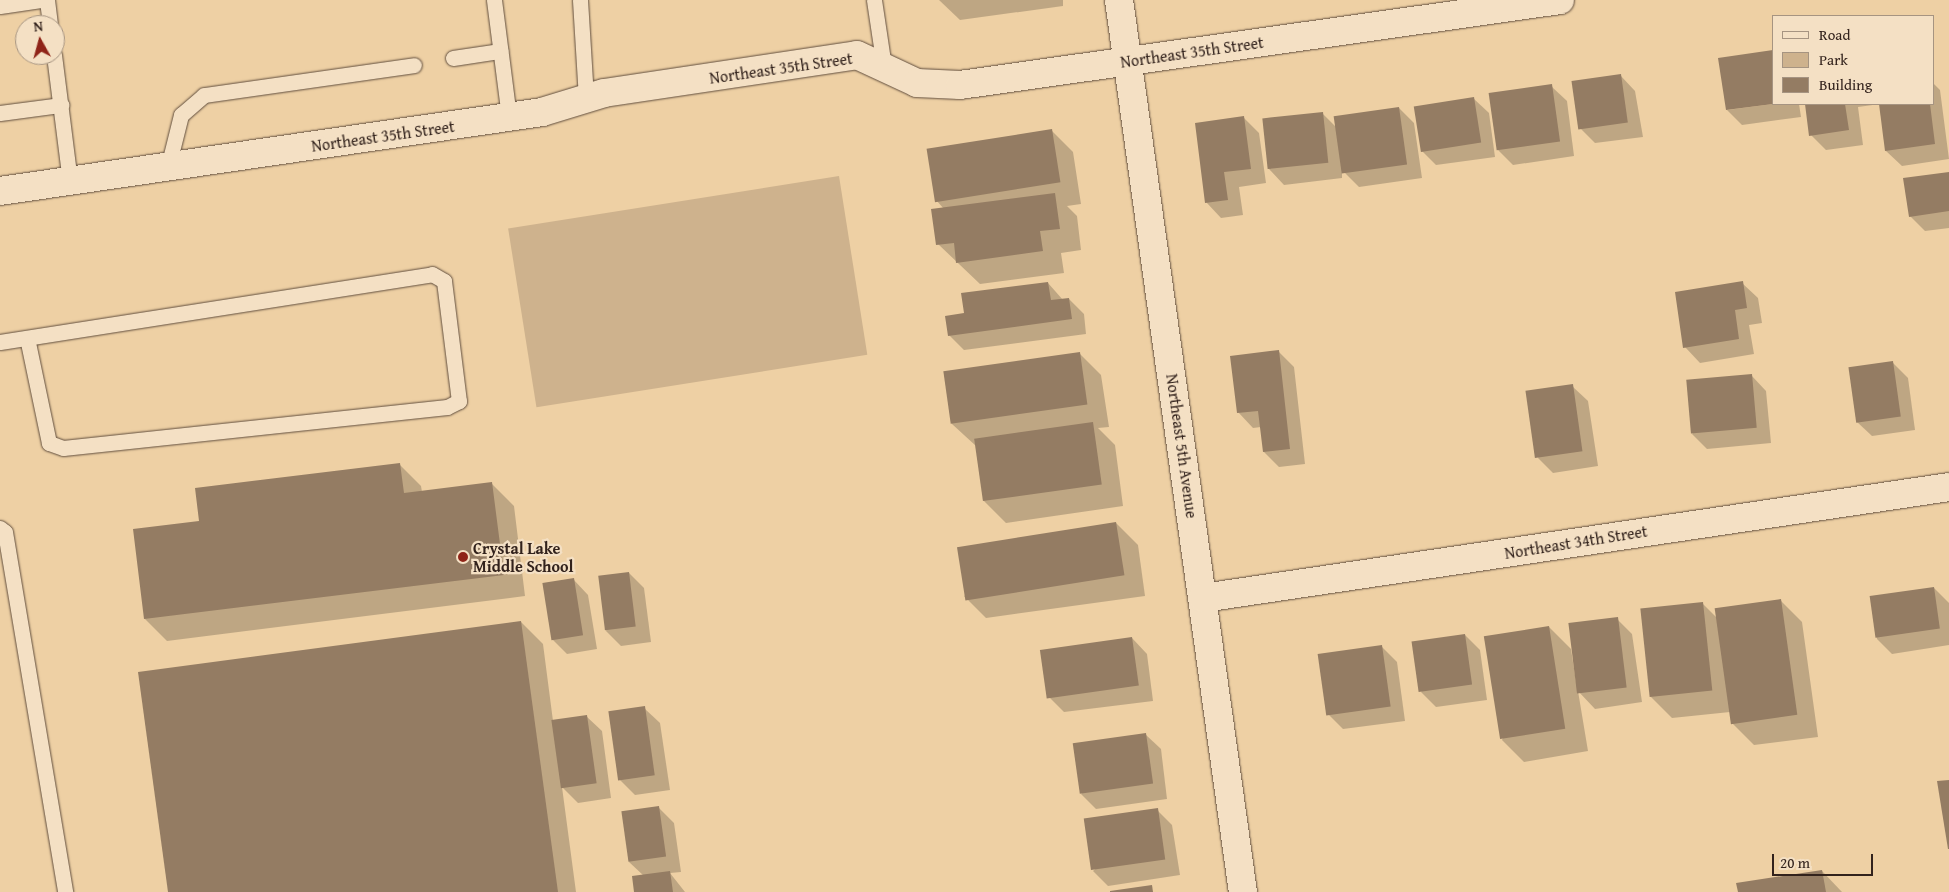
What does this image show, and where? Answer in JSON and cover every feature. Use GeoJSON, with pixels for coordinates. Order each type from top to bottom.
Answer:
{"type":"FeatureCollection","features":[{"type":"Feature","properties":{"kind":"street","name":"Northeast 5th Avenue"},"geometry":{"type":"LineString","coordinates":[[1119,0],[1243,892]]}},
{"type":"Feature","properties":{"kind":"street","name":"Northeast 35th Street"},"geometry":{"type":"LineString","coordinates":[[0,191],[508,118],[542,112],[604,93],[857,55],[917,83],[960,85],[1560,0]]}},
{"type":"Feature","properties":{"kind":"street","name":"Northeast 34th Street"},"geometry":{"type":"LineString","coordinates":[[1203,598],[1949,487]]}},
{"type":"Feature","properties":{"kind":"lane"},"geometry":{"type":"LineString","coordinates":[[0,6],[41,0]]}},
{"type":"Feature","properties":{"kind":"lane"},"geometry":{"type":"LineString","coordinates":[[47,0],[49,15]]}},
{"type":"Feature","properties":{"kind":"lane"},"geometry":{"type":"LineString","coordinates":[[494,0],[508,118]]}},
{"type":"Feature","properties":{"kind":"lane"},"geometry":{"type":"LineString","coordinates":[[580,0],[586,99]]}},
{"type":"Feature","properties":{"kind":"lane"},"geometry":{"type":"LineString","coordinates":[[874,0],[884,68]]}},
{"type":"Feature","properties":{"kind":"lane"},"geometry":{"type":"LineString","coordinates":[[453,58],[500,51]]}},
{"type":"Feature","properties":{"kind":"lane"},"geometry":{"type":"LineString","coordinates":[[55,65],[70,181]]}},
{"type":"Feature","properties":{"kind":"lane"},"geometry":{"type":"LineString","coordinates":[[168,167],[182,115],[204,95],[414,65]]}},
{"type":"Feature","properties":{"kind":"lane"},"geometry":{"type":"LineString","coordinates":[[0,113],[61,105]]}},
{"type":"Feature","properties":{"kind":"lane"},"geometry":{"type":"LineString","coordinates":[[0,342],[432,274],[444,281],[459,401],[447,407],[63,448],[49,443],[27,338]]}},
{"type":"Feature","properties":{"kind":"lane"},"geometry":{"type":"LineString","coordinates":[[0,528],[5,532],[65,892]]}},
{"type":"Feature","properties":{"kind":"green space"},"geometry":{"type":"Polygon","coordinates":[[[839,176],[867,355],[536,407],[508,228],[839,176]]]}},
{"type":"Feature","properties":{"kind":"building"},"geometry":{"type":"Polygon","coordinates":[[[1772,50],[1772,104],[1726,110],[1718,58],[1772,50]]]}},
{"type":"Feature","properties":{"kind":"building"},"geometry":{"type":"Polygon","coordinates":[[[1621,74],[1628,123],[1578,129],[1571,81],[1621,74]]]}},
{"type":"Feature","properties":{"kind":"building"},"geometry":{"type":"Polygon","coordinates":[[[1552,84],[1560,141],[1497,150],[1489,93],[1552,84]]]}},
{"type":"Feature","properties":{"kind":"building"},"geometry":{"type":"Polygon","coordinates":[[[1474,97],[1481,142],[1421,152],[1414,107],[1474,97]]]}},
{"type":"Feature","properties":{"kind":"building"},"geometry":{"type":"Polygon","coordinates":[[[1805,105],[1845,105],[1849,130],[1809,136],[1805,105]]]}},
{"type":"Feature","properties":{"kind":"building"},"geometry":{"type":"Polygon","coordinates":[[[1879,105],[1930,105],[1935,144],[1885,151],[1879,105]]]}},
{"type":"Feature","properties":{"kind":"building"},"geometry":{"type":"Polygon","coordinates":[[[1399,107],[1407,164],[1342,174],[1334,116],[1399,107]]]}},
{"type":"Feature","properties":{"kind":"building"},"geometry":{"type":"Polygon","coordinates":[[[1323,112],[1328,163],[1268,169],[1262,118],[1323,112]]]}},
{"type":"Feature","properties":{"kind":"building"},"geometry":{"type":"Polygon","coordinates":[[[1244,116],[1251,169],[1224,172],[1228,200],[1205,203],[1195,123],[1244,116]]]}},
{"type":"Feature","properties":{"kind":"building"},"geometry":{"type":"Polygon","coordinates":[[[1052,129],[1060,182],[935,202],[927,149],[1052,129]]]}},
{"type":"Feature","properties":{"kind":"building"},"geometry":{"type":"Polygon","coordinates":[[[1949,172],[1949,211],[1909,217],[1903,178],[1949,172]]]}},
{"type":"Feature","properties":{"kind":"building"},"geometry":{"type":"Polygon","coordinates":[[[1055,193],[1060,229],[1040,231],[1043,251],[956,263],[954,243],[936,245],[931,209],[1055,193]]]}},
{"type":"Feature","properties":{"kind":"building"},"geometry":{"type":"Polygon","coordinates":[[[1743,281],[1747,308],[1735,310],[1739,339],[1683,348],[1675,292],[1743,281]]]}},
{"type":"Feature","properties":{"kind":"building"},"geometry":{"type":"Polygon","coordinates":[[[1048,282],[1051,300],[1069,298],[1072,319],[948,336],[945,316],[964,313],[961,293],[1048,282]]]}},
{"type":"Feature","properties":{"kind":"building"},"geometry":{"type":"Polygon","coordinates":[[[1279,350],[1290,449],[1263,452],[1258,411],[1237,413],[1230,356],[1279,350]]]}},
{"type":"Feature","properties":{"kind":"building"},"geometry":{"type":"Polygon","coordinates":[[[1080,352],[1087,404],[951,424],[943,371],[1080,352]]]}},
{"type":"Feature","properties":{"kind":"building"},"geometry":{"type":"Polygon","coordinates":[[[1893,361],[1901,416],[1856,423],[1848,367],[1893,361]]]}},
{"type":"Feature","properties":{"kind":"building"},"geometry":{"type":"Polygon","coordinates":[[[1752,374],[1757,428],[1691,434],[1686,380],[1752,374]]]}},
{"type":"Feature","properties":{"kind":"building"},"geometry":{"type":"Polygon","coordinates":[[[1573,384],[1582,451],[1535,458],[1525,391],[1573,384]]]}},
{"type":"Feature","properties":{"kind":"building"},"geometry":{"type":"Polygon","coordinates":[[[1093,422],[1102,484],[983,501],[974,439],[1093,422]]]}},
{"type":"Feature","properties":{"kind":"building"},"geometry":{"type":"Polygon","coordinates":[[[400,463],[404,493],[492,482],[504,575],[144,619],[133,529],[199,521],[195,488],[400,463]]]}},
{"type":"Feature","properties":{"kind":"building"},"geometry":{"type":"Polygon","coordinates":[[[1116,522],[1124,575],[965,601],[957,547],[1116,522]]]}},
{"type":"Feature","properties":{"kind":"building"},"geometry":{"type":"Polygon","coordinates":[[[629,572],[636,627],[605,630],[598,576],[629,572]]]}},
{"type":"Feature","properties":{"kind":"building"},"geometry":{"type":"Polygon","coordinates":[[[574,578],[583,635],[551,640],[542,583],[574,578]]]}},
{"type":"Feature","properties":{"kind":"building"},"geometry":{"type":"Polygon","coordinates":[[[1934,587],[1940,629],[1875,638],[1870,596],[1934,587]]]}},
{"type":"Feature","properties":{"kind":"building"},"geometry":{"type":"Polygon","coordinates":[[[1781,599],[1797,715],[1731,724],[1715,608],[1781,599]]]}},
{"type":"Feature","properties":{"kind":"building"},"geometry":{"type":"Polygon","coordinates":[[[1703,602],[1712,691],[1650,697],[1640,609],[1703,602]]]}},
{"type":"Feature","properties":{"kind":"building"},"geometry":{"type":"Polygon","coordinates":[[[1618,617],[1627,687],[1577,694],[1568,623],[1618,617]]]}},
{"type":"Feature","properties":{"kind":"building"},"geometry":{"type":"Polygon","coordinates":[[[521,621],[558,892],[168,892],[138,672],[521,621]]]}},
{"type":"Feature","properties":{"kind":"building"},"geometry":{"type":"Polygon","coordinates":[[[1549,626],[1565,729],[1500,739],[1484,636],[1549,626]]]}},
{"type":"Feature","properties":{"kind":"building"},"geometry":{"type":"Polygon","coordinates":[[[1465,634],[1472,685],[1419,692],[1412,642],[1465,634]]]}},
{"type":"Feature","properties":{"kind":"building"},"geometry":{"type":"Polygon","coordinates":[[[1132,637],[1139,686],[1047,698],[1040,650],[1132,637]]]}},
{"type":"Feature","properties":{"kind":"building"},"geometry":{"type":"Polygon","coordinates":[[[1382,645],[1391,706],[1326,715],[1318,654],[1382,645]]]}},
{"type":"Feature","properties":{"kind":"building"},"geometry":{"type":"Polygon","coordinates":[[[645,706],[655,775],[618,780],[608,711],[645,706]]]}},
{"type":"Feature","properties":{"kind":"building"},"geometry":{"type":"Polygon","coordinates":[[[587,715],[597,783],[561,788],[551,720],[587,715]]]}},
{"type":"Feature","properties":{"kind":"building"},"geometry":{"type":"Polygon","coordinates":[[[1146,733],[1153,784],[1080,794],[1073,743],[1146,733]]]}},
{"type":"Feature","properties":{"kind":"building"},"geometry":{"type":"Polygon","coordinates":[[[1949,780],[1949,849],[1948,849],[1937,781],[1949,780]]]}},
{"type":"Feature","properties":{"kind":"building"},"geometry":{"type":"Polygon","coordinates":[[[659,806],[666,857],[628,862],[621,811],[659,806]]]}},
{"type":"Feature","properties":{"kind":"building"},"geometry":{"type":"Polygon","coordinates":[[[1158,808],[1165,859],[1091,870],[1084,818],[1158,808]]]}},
{"type":"Feature","properties":{"kind":"building"},"geometry":{"type":"Polygon","coordinates":[[[1822,870],[1826,892],[1738,892],[1736,883],[1822,870]]]}},
{"type":"Feature","properties":{"kind":"building"},"geometry":{"type":"Polygon","coordinates":[[[670,871],[673,892],[634,892],[632,876],[670,871]]]}},
{"type":"Feature","properties":{"kind":"building"},"geometry":{"type":"Polygon","coordinates":[[[1152,885],[1153,892],[1110,892],[1110,891],[1152,885]]]}},
{"type":"Feature","properties":{"kind":"place","name":"Crystal Lake Middle School"},"geometry":{"type":"Point","coordinates":[463,557]}}]}
